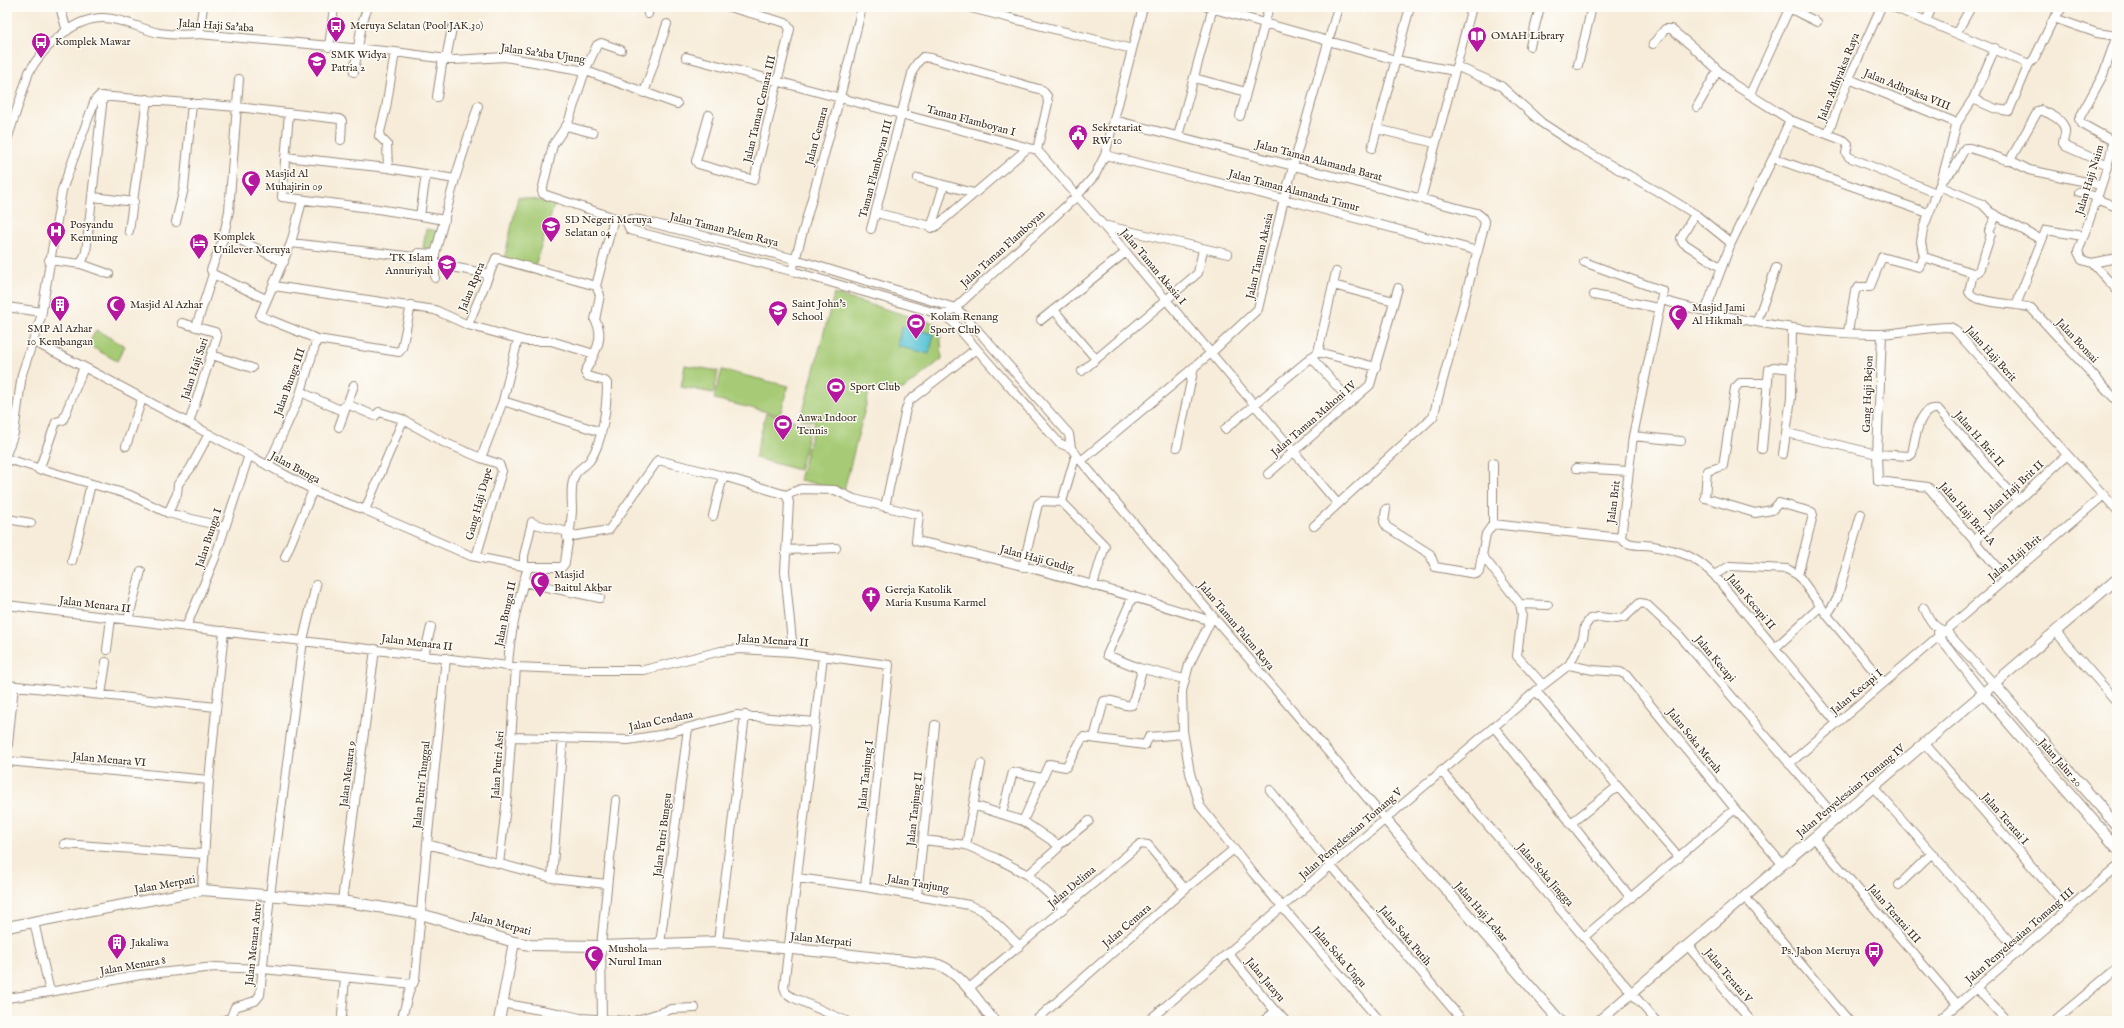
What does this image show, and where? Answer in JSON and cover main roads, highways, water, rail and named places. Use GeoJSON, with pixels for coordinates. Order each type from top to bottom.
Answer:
{"type":"FeatureCollection","features":[{"type":"Feature","properties":{"kind":"water","name":"Kolam Renang Sport Club"},"geometry":{"type":"Polygon","coordinates":[[[902,326],[934,334],[929,354],[897,346],[902,326]]]}},
{"type":"Feature","properties":{"kind":"place","name":"Meruya Selatan (Pool JAK.30)"},"geometry":{"type":"Point","coordinates":[336,43]}},
{"type":"Feature","properties":{"kind":"place","name":"OMAH Library"},"geometry":{"type":"Point","coordinates":[1477,53]}},
{"type":"Feature","properties":{"kind":"place","name":"Komplek Mawar"},"geometry":{"type":"Point","coordinates":[41,59]}},
{"type":"Feature","properties":{"kind":"place","name":"SMK Widya Patria 2"},"geometry":{"type":"Point","coordinates":[317,78]}},
{"type":"Feature","properties":{"kind":"place","name":"Sekretariat RW 10"},"geometry":{"type":"Point","coordinates":[1078,151]}},
{"type":"Feature","properties":{"kind":"place","name":"Masjid Al Muhajirin 09"},"geometry":{"type":"Point","coordinates":[251,197]}},
{"type":"Feature","properties":{"kind":"place","name":"SD Negeri Meruya Selatan 04"},"geometry":{"type":"Point","coordinates":[551,243]}},
{"type":"Feature","properties":{"kind":"place","name":"Posyandu Kemuning"},"geometry":{"type":"Point","coordinates":[56,248]}},
{"type":"Feature","properties":{"kind":"place","name":"Komplek Unilever Meruya"},"geometry":{"type":"Point","coordinates":[199,260]}},
{"type":"Feature","properties":{"kind":"place","name":"TK Islam Annuriyah"},"geometry":{"type":"Point","coordinates":[447,281]}},
{"type":"Feature","properties":{"kind":"place","name":"SMP Al Azhar 10 Kembangan"},"geometry":{"type":"Point","coordinates":[60,322]}},
{"type":"Feature","properties":{"kind":"place","name":"Masjid Al Azhar"},"geometry":{"type":"Point","coordinates":[116,322]}},
{"type":"Feature","properties":{"kind":"place","name":"Saint John's School"},"geometry":{"type":"Point","coordinates":[778,327]}},
{"type":"Feature","properties":{"kind":"place","name":"Masjid Jami Al Hikmah"},"geometry":{"type":"Point","coordinates":[1678,331]}},
{"type":"Feature","properties":{"kind":"place","name":"Kolam Renang Sport Club"},"geometry":{"type":"Point","coordinates":[916,340]}},
{"type":"Feature","properties":{"kind":"place","name":"Sport Club"},"geometry":{"type":"Point","coordinates":[836,404]}},
{"type":"Feature","properties":{"kind":"place","name":"Anwa Indoor Tennis"},"geometry":{"type":"Point","coordinates":[783,441]}},
{"type":"Feature","properties":{"kind":"place","name":"Masjid Baitul Akbar"},"geometry":{"type":"Point","coordinates":[540,598]}},
{"type":"Feature","properties":{"kind":"place","name":"Gereja Katolik Maria Kusuma Karmel"},"geometry":{"type":"Point","coordinates":[871,613]}},
{"type":"Feature","properties":{"kind":"place","name":"Jakaliwa"},"geometry":{"type":"Point","coordinates":[117,960]}},
{"type":"Feature","properties":{"kind":"place","name":"Ps. Jabon Meruya"},"geometry":{"type":"Point","coordinates":[1874,968]}},
{"type":"Feature","properties":{"kind":"place","name":"Mushola Nurul Iman"},"geometry":{"type":"Point","coordinates":[594,972]}}]}
